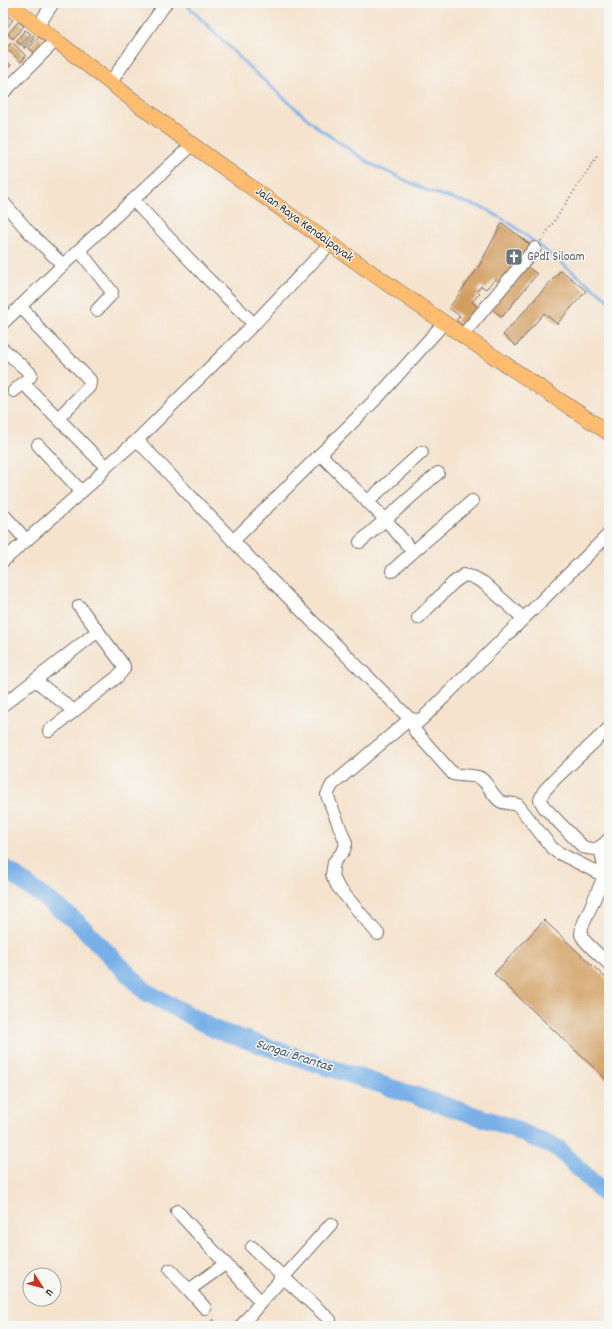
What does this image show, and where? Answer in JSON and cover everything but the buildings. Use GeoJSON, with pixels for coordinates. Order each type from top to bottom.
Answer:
{"type":"FeatureCollection","features":[{"type":"Feature","properties":{"kind":"main road","name":"Jalan Raya Kendalpayak"},"geometry":{"type":"LineString","coordinates":[[8,3],[192,145],[330,244],[443,324],[609,433]]}},
{"type":"Feature","properties":{"kind":"street"},"geometry":{"type":"LineString","coordinates":[[38,26],[53,3]]}},
{"type":"Feature","properties":{"kind":"street"},"geometry":{"type":"LineString","coordinates":[[110,83],[166,3]]}},
{"type":"Feature","properties":{"kind":"street"},"geometry":{"type":"LineString","coordinates":[[3,93],[56,40]]}},
{"type":"Feature","properties":{"kind":"street"},"geometry":{"type":"LineString","coordinates":[[3,323],[192,145]]}},
{"type":"Feature","properties":{"kind":"street"},"geometry":{"type":"LineString","coordinates":[[133,200],[200,271],[254,324]]}},
{"type":"Feature","properties":{"kind":"street"},"geometry":{"type":"LineString","coordinates":[[3,202],[29,232],[63,265]]}},
{"type":"Feature","properties":{"kind":"street"},"geometry":{"type":"LineString","coordinates":[[3,561],[96,479],[106,467],[137,440],[254,324],[330,244]]}},
{"type":"Feature","properties":{"kind":"street"},"geometry":{"type":"LineString","coordinates":[[462,336],[538,244]]}},
{"type":"Feature","properties":{"kind":"street"},"geometry":{"type":"LineString","coordinates":[[79,250],[112,292],[97,310]]}},
{"type":"Feature","properties":{"kind":"street"},"geometry":{"type":"LineString","coordinates":[[20,306],[34,321],[37,327],[90,380],[88,387],[58,418]]}},
{"type":"Feature","properties":{"kind":"street"},"geometry":{"type":"LineString","coordinates":[[233,541],[380,394],[443,324]]}},
{"type":"Feature","properties":{"kind":"street"},"geometry":{"type":"LineString","coordinates":[[3,349],[31,374],[30,377],[19,387],[58,418],[106,467]]}},
{"type":"Feature","properties":{"kind":"street"},"geometry":{"type":"LineString","coordinates":[[137,440],[233,541],[416,719]]}},
{"type":"Feature","properties":{"kind":"street"},"geometry":{"type":"LineString","coordinates":[[38,445],[81,491]]}},
{"type":"Feature","properties":{"kind":"street"},"geometry":{"type":"LineString","coordinates":[[367,502],[422,452]]}},
{"type":"Feature","properties":{"kind":"street"},"geometry":{"type":"LineString","coordinates":[[320,454],[386,520],[413,552]]}},
{"type":"Feature","properties":{"kind":"street"},"geometry":{"type":"LineString","coordinates":[[360,542],[438,473]]}},
{"type":"Feature","properties":{"kind":"street"},"geometry":{"type":"LineString","coordinates":[[392,571],[472,501]]}},
{"type":"Feature","properties":{"kind":"street"},"geometry":{"type":"LineString","coordinates":[[3,514],[26,540]]}},
{"type":"Feature","properties":{"kind":"street"},"geometry":{"type":"LineString","coordinates":[[378,934],[338,887],[332,875],[334,862],[344,850],[346,843],[327,795],[332,785],[416,719],[609,534]]}},
{"type":"Feature","properties":{"kind":"street"},"geometry":{"type":"LineString","coordinates":[[418,618],[453,583],[464,575],[473,577],[484,583],[523,618]]}},
{"type":"Feature","properties":{"kind":"street"},"geometry":{"type":"LineString","coordinates":[[49,731],[117,677],[124,669],[124,666],[79,606]]}},
{"type":"Feature","properties":{"kind":"street"},"geometry":{"type":"LineString","coordinates":[[3,705],[98,631]]}},
{"type":"Feature","properties":{"kind":"street"},"geometry":{"type":"LineString","coordinates":[[35,680],[74,711]]}},
{"type":"Feature","properties":{"kind":"street"},"geometry":{"type":"LineString","coordinates":[[416,719],[414,726],[415,730],[453,774],[458,776],[479,777],[499,800],[504,803],[514,803],[518,805],[552,848],[606,875]]}},
{"type":"Feature","properties":{"kind":"street"},"geometry":{"type":"LineString","coordinates":[[609,728],[544,791],[540,800],[544,808],[583,847],[591,850],[600,848],[609,839]]}},
{"type":"Feature","properties":{"kind":"street"},"geometry":{"type":"LineString","coordinates":[[600,848],[606,875],[582,927],[581,933],[582,937],[609,964]]}},
{"type":"Feature","properties":{"kind":"street"},"geometry":{"type":"LineString","coordinates":[[177,1211],[261,1302]]}},
{"type":"Feature","properties":{"kind":"street"},"geometry":{"type":"LineString","coordinates":[[242,1326],[261,1302],[331,1224]]}},
{"type":"Feature","properties":{"kind":"street"},"geometry":{"type":"LineString","coordinates":[[252,1247],[330,1320]]}},
{"type":"Feature","properties":{"kind":"street"},"geometry":{"type":"LineString","coordinates":[[189,1290],[225,1264]]}},
{"type":"Feature","properties":{"kind":"street"},"geometry":{"type":"LineString","coordinates":[[170,1270],[205,1308]]}},
{"type":"Feature","properties":{"kind":"path"},"geometry":{"type":"LineString","coordinates":[[538,244],[598,156]]}},
{"type":"Feature","properties":{"kind":"waterway"},"geometry":{"type":"LineString","coordinates":[[185,3],[250,68],[318,128],[371,164],[428,191],[484,208],[511,224],[609,300]]}},
{"type":"Feature","properties":{"kind":"waterway","name":"Sungai Brantas"},"geometry":{"type":"LineString","coordinates":[[3,867],[77,922],[146,992],[216,1030],[507,1126],[559,1149],[609,1199]]}},
{"type":"Feature","properties":{"kind":"place","name":"GPdI Siloam"},"geometry":{"type":"Point","coordinates":[514,257]}}]}
